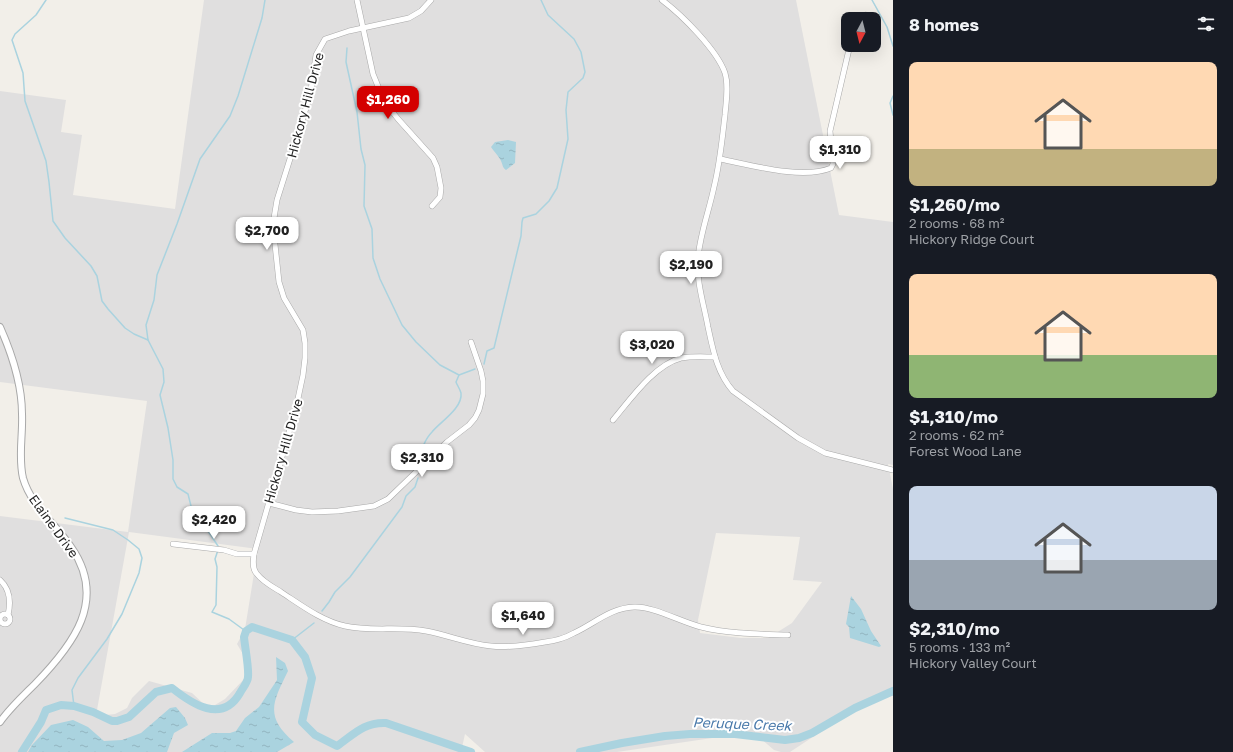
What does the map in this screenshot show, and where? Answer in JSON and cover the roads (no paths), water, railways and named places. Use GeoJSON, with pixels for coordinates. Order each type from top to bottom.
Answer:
{"type":"FeatureCollection","features":[{"type":"Feature","properties":{"kind":"street"},"geometry":{"type":"LineString","coordinates":[[357,0],[373,74],[384,101],[433,158],[437,167],[441,188],[440,197],[432,206]]}},
{"type":"Feature","properties":{"kind":"street","name":"Hickory Hill Drive"},"geometry":{"type":"LineString","coordinates":[[431,0],[421,11],[410,18],[364,27],[325,39],[316,55],[311,90],[277,200],[274,218],[274,235],[279,282],[284,298],[303,330],[305,343],[303,375],[296,408],[254,554],[254,568],[256,574],[264,581],[326,620],[350,627],[422,630],[490,646],[502,647],[561,639],[575,633],[610,612],[622,608],[636,607],[648,609],[701,627],[738,633],[788,635]]}},
{"type":"Feature","properties":{"kind":"street"},"geometry":{"type":"LineString","coordinates":[[662,0],[696,31],[718,60],[725,74],[726,104],[720,159],[702,232],[697,268],[715,357],[720,370],[733,391],[798,438],[826,453],[893,470]]}},
{"type":"Feature","properties":{"kind":"street"},"geometry":{"type":"LineString","coordinates":[[720,159],[783,171],[814,172],[831,168],[833,164],[830,131],[848,52]]}},
{"type":"Feature","properties":{"kind":"street","name":"Elaine Drive"},"geometry":{"type":"LineString","coordinates":[[0,327],[8,346],[20,387],[22,414],[20,450],[21,469],[26,487],[36,505],[71,546],[84,572],[87,584],[86,606],[82,619],[70,641],[51,667],[18,700],[0,722]]}},
{"type":"Feature","properties":{"kind":"street"},"geometry":{"type":"LineString","coordinates":[[269,503],[296,510],[312,512],[338,511],[374,506],[388,499],[447,442],[469,425],[475,418],[479,410],[483,394],[483,381],[481,371],[470,342]]}},
{"type":"Feature","properties":{"kind":"street"},"geometry":{"type":"LineString","coordinates":[[613,420],[644,384],[667,365],[680,359],[693,356],[715,357]]}},
{"type":"Feature","properties":{"kind":"street"},"geometry":{"type":"LineString","coordinates":[[173,544],[224,550],[237,554],[254,554]]}},
{"type":"Feature","properties":{"kind":"street"},"geometry":{"type":"LineString","coordinates":[[0,580],[9,592],[10,602],[8,615]]}},
{"type":"Feature","properties":{"kind":"water"},"geometry":{"type":"Polygon","coordinates":[[[508,140],[516,142],[515,163],[506,170],[503,167],[499,157],[491,147],[495,142],[508,140]]]}},
{"type":"Feature","properties":{"kind":"water"},"geometry":{"type":"Polygon","coordinates":[[[851,596],[861,609],[871,631],[881,646],[879,647],[850,638],[849,627],[846,624],[851,596]]]}},
{"type":"Feature","properties":{"kind":"water"},"geometry":{"type":"Polygon","coordinates":[[[276,657],[285,663],[288,671],[275,700],[275,716],[278,724],[294,742],[277,752],[182,752],[212,733],[230,733],[236,731],[245,718],[259,707],[277,680],[276,657]]]}},
{"type":"Feature","properties":{"kind":"water"},"geometry":{"type":"Polygon","coordinates":[[[176,707],[185,718],[188,725],[174,733],[167,752],[28,752],[32,745],[51,725],[73,720],[88,727],[104,741],[122,740],[141,733],[170,708],[176,707]]]}},
{"type":"Feature","properties":{"kind":"waterway"},"geometry":{"type":"LineString","coordinates":[[46,0],[36,15],[15,34],[12,40],[23,73],[25,101],[46,161],[53,221],[65,238],[91,266],[97,276],[102,301],[108,309],[125,328],[148,340]]}},
{"type":"Feature","properties":{"kind":"waterway"},"geometry":{"type":"LineString","coordinates":[[218,546],[206,528],[194,518],[188,494],[177,487],[173,479],[173,460],[168,428],[160,395],[164,382],[163,369],[148,340],[146,325],[154,300],[157,275],[200,159],[230,116],[238,96],[262,18],[265,0]]}},
{"type":"Feature","properties":{"kind":"waterway"},"geometry":{"type":"LineString","coordinates":[[484,364],[487,351],[494,348],[521,236],[523,218],[536,214],[549,201],[557,188],[568,139],[566,110],[568,92],[583,78],[585,72],[581,52],[574,39],[548,15],[541,0]]}},
{"type":"Feature","properties":{"kind":"waterway"},"geometry":{"type":"LineString","coordinates":[[872,0],[887,27],[893,46]]}},
{"type":"Feature","properties":{"kind":"waterway"},"geometry":{"type":"LineString","coordinates":[[347,48],[346,62],[357,112],[361,149],[365,165],[364,206],[372,229],[373,258],[380,279],[402,325],[416,342],[440,365],[459,375],[475,369]]}},
{"type":"Feature","properties":{"kind":"waterway"},"geometry":{"type":"LineString","coordinates":[[893,96],[890,103],[893,115]]}},
{"type":"Feature","properties":{"kind":"waterway"},"geometry":{"type":"LineString","coordinates":[[418,462],[423,446],[429,435],[455,409],[461,399],[461,393],[456,382],[459,375]]}},
{"type":"Feature","properties":{"kind":"waterway"},"geometry":{"type":"LineString","coordinates":[[322,611],[335,592],[350,577],[402,507],[406,496],[415,487],[418,478]]}},
{"type":"Feature","properties":{"kind":"waterway"},"geometry":{"type":"LineString","coordinates":[[65,518],[113,530],[139,549],[142,558],[139,573],[122,614],[107,639],[78,678],[72,690],[74,706]]}},
{"type":"Feature","properties":{"kind":"waterway"},"geometry":{"type":"LineString","coordinates":[[218,550],[215,559],[217,567],[216,605],[212,612],[229,619],[244,630],[252,627]]}},
{"type":"Feature","properties":{"kind":"waterway"},"geometry":{"type":"LineString","coordinates":[[292,640],[314,623]]}},
{"type":"Feature","properties":{"kind":"waterway","name":"Peruque Creek"},"geometry":{"type":"LineString","coordinates":[[22,752],[41,722],[46,710],[61,705],[74,706],[93,712],[112,721],[117,721],[129,717],[156,692],[172,688],[198,705],[207,708],[225,708],[233,702],[247,681],[248,668],[244,637],[246,631],[252,627],[292,640],[305,657],[312,678],[302,722],[315,735],[337,746],[354,733],[371,724],[386,723],[471,752]]}},
{"type":"Feature","properties":{"kind":"waterway","name":"Peruque Creek"},"geometry":{"type":"LineString","coordinates":[[580,752],[622,743],[665,736],[690,734],[735,734],[785,740],[799,738],[812,733],[855,708],[893,691]]}}]}
